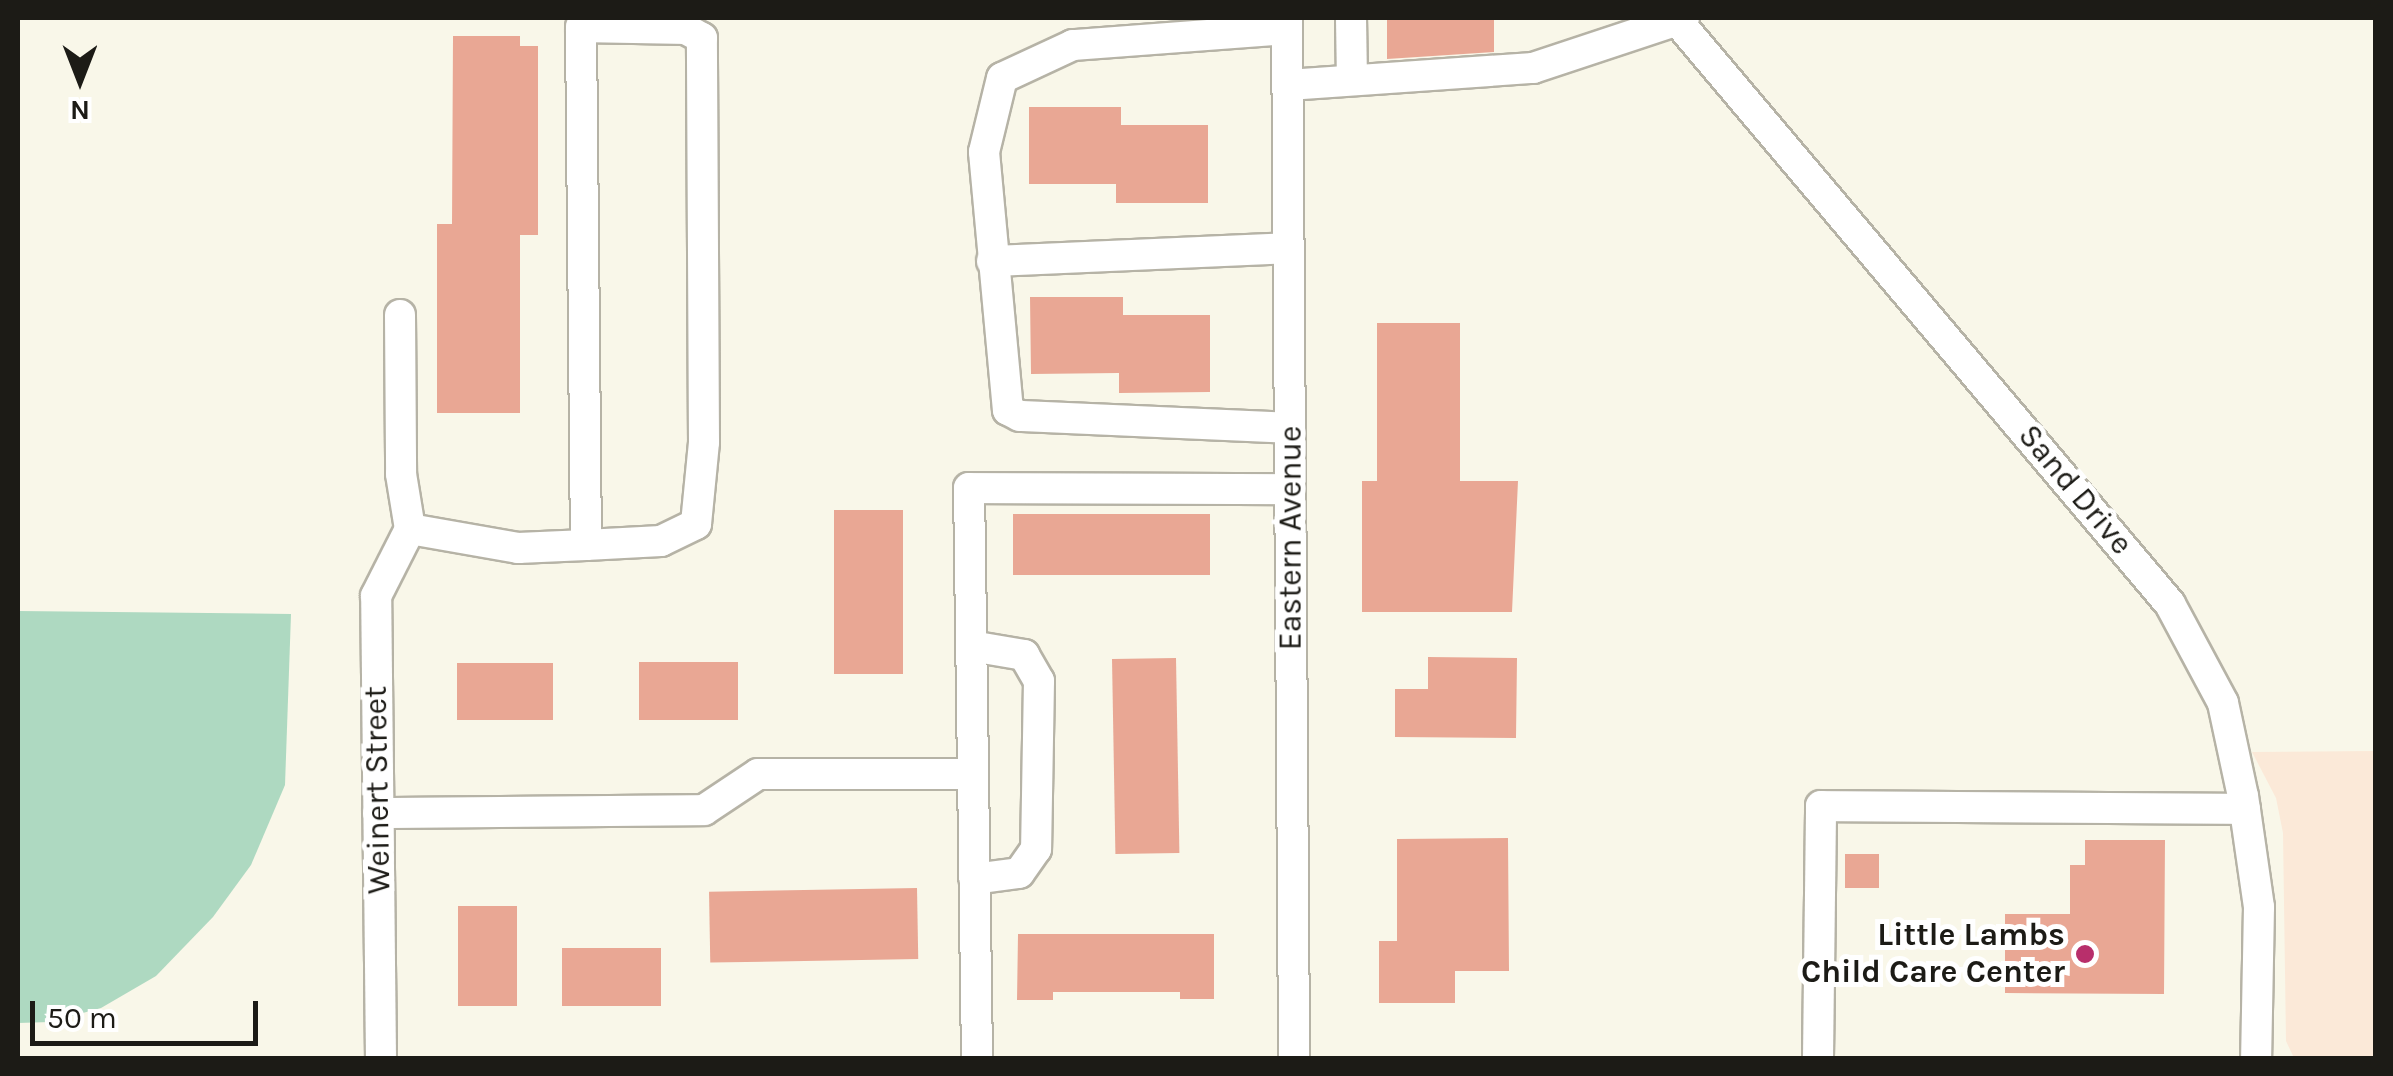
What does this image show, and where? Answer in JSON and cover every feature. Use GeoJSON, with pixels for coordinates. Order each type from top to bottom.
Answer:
{"type":"FeatureCollection","features":[{"type":"Feature","properties":{"kind":"street"},"geometry":{"type":"LineString","coordinates":[[1350,18],[1352,80]]}},
{"type":"Feature","properties":{"kind":"street"},"geometry":{"type":"LineString","coordinates":[[1288,85],[1533,68],[1678,18]]}},
{"type":"Feature","properties":{"kind":"street","name":"Sand Drive"},"geometry":{"type":"LineString","coordinates":[[1678,18],[2170,604],[2223,703],[2244,809],[2258,907],[2256,1058]]}},
{"type":"Feature","properties":{"kind":"street"},"geometry":{"type":"LineString","coordinates":[[1287,23],[1073,45],[1002,78],[984,152],[1008,410],[1020,416],[1290,428]]}},
{"type":"Feature","properties":{"kind":"street","name":"Eastern Avenue"},"geometry":{"type":"LineString","coordinates":[[1287,23],[1294,1058]]}},
{"type":"Feature","properties":{"kind":"street"},"geometry":{"type":"LineString","coordinates":[[400,315],[400,474],[410,529],[518,548],[586,545],[661,541],[696,524],[704,442],[702,38],[686,28],[581,26],[586,545]]}},
{"type":"Feature","properties":{"kind":"street"},"geometry":{"type":"LineString","coordinates":[[992,261],[1289,248]]}},
{"type":"Feature","properties":{"kind":"street"},"geometry":{"type":"LineString","coordinates":[[977,1058],[968,488],[1290,489]]}},
{"type":"Feature","properties":{"kind":"street","name":"Weinert Street"},"geometry":{"type":"LineString","coordinates":[[381,1058],[376,596],[410,529]]}},
{"type":"Feature","properties":{"kind":"street"},"geometry":{"type":"LineString","coordinates":[[971,646],[1024,655],[1039,681],[1036,849],[1019,873],[974,879]]}},
{"type":"Feature","properties":{"kind":"street"},"geometry":{"type":"LineString","coordinates":[[378,813],[704,810],[758,774],[973,774]]}},
{"type":"Feature","properties":{"kind":"street"},"geometry":{"type":"LineString","coordinates":[[1818,1058],[1821,806],[2244,809]]}},
{"type":"Feature","properties":{"kind":"shaded area"},"geometry":{"type":"Polygon","coordinates":[[[2375,751],[2375,1058],[2294,1058],[2286,1041],[2283,833],[2276,798],[2252,752],[2375,751]]]}},
{"type":"Feature","properties":{"kind":"green space"},"geometry":{"type":"Polygon","coordinates":[[[18,611],[291,614],[285,785],[251,865],[213,917],[156,976],[101,1008],[50,1022],[18,1023],[18,611]]]}},
{"type":"Feature","properties":{"kind":"building"},"geometry":{"type":"Polygon","coordinates":[[[1387,18],[1494,18],[1494,52],[1387,59],[1387,18]]]}},
{"type":"Feature","properties":{"kind":"building"},"geometry":{"type":"Polygon","coordinates":[[[453,36],[520,36],[520,46],[538,46],[538,235],[520,235],[520,413],[437,413],[437,224],[452,224],[453,36]]]}},
{"type":"Feature","properties":{"kind":"building"},"geometry":{"type":"Polygon","coordinates":[[[1029,107],[1121,107],[1121,125],[1208,125],[1208,203],[1116,203],[1116,184],[1029,184],[1029,107]]]}},
{"type":"Feature","properties":{"kind":"building"},"geometry":{"type":"Polygon","coordinates":[[[1030,297],[1123,297],[1123,315],[1210,315],[1210,392],[1119,393],[1119,373],[1031,374],[1030,297]]]}},
{"type":"Feature","properties":{"kind":"building"},"geometry":{"type":"Polygon","coordinates":[[[1377,323],[1460,323],[1460,481],[1518,481],[1512,612],[1362,612],[1362,481],[1377,481],[1377,323]]]}},
{"type":"Feature","properties":{"kind":"building"},"geometry":{"type":"Polygon","coordinates":[[[834,510],[903,510],[903,674],[834,674],[834,510]]]}},
{"type":"Feature","properties":{"kind":"building"},"geometry":{"type":"Polygon","coordinates":[[[1013,514],[1210,514],[1210,575],[1013,575],[1013,514]]]}},
{"type":"Feature","properties":{"kind":"building"},"geometry":{"type":"Polygon","coordinates":[[[1428,657],[1517,658],[1516,738],[1395,737],[1395,689],[1428,689],[1428,657]]]}},
{"type":"Feature","properties":{"kind":"building"},"geometry":{"type":"Polygon","coordinates":[[[1176,658],[1179,853],[1115,854],[1112,659],[1176,658]]]}},
{"type":"Feature","properties":{"kind":"building"},"geometry":{"type":"Polygon","coordinates":[[[639,662],[738,662],[738,720],[639,720],[639,662]]]}},
{"type":"Feature","properties":{"kind":"building"},"geometry":{"type":"Polygon","coordinates":[[[457,663],[553,663],[553,720],[457,720],[457,663]]]}},
{"type":"Feature","properties":{"kind":"building"},"geometry":{"type":"Polygon","coordinates":[[[1508,838],[1509,971],[1455,971],[1455,1003],[1379,1003],[1379,941],[1397,941],[1397,839],[1508,838]]]}},
{"type":"Feature","properties":{"kind":"building","name":"Little Lambs Child Care Center"},"geometry":{"type":"Polygon","coordinates":[[[2085,840],[2165,840],[2164,994],[2005,993],[2005,914],[2070,914],[2070,865],[2085,865],[2085,840]]]}},
{"type":"Feature","properties":{"kind":"building"},"geometry":{"type":"Polygon","coordinates":[[[1845,854],[1879,854],[1879,888],[1845,888],[1845,854]]]}},
{"type":"Feature","properties":{"kind":"building"},"geometry":{"type":"Polygon","coordinates":[[[917,888],[918,959],[710,963],[709,892],[917,888]]]}},
{"type":"Feature","properties":{"kind":"building"},"geometry":{"type":"Polygon","coordinates":[[[458,906],[517,906],[517,1006],[458,1006],[458,906]]]}},
{"type":"Feature","properties":{"kind":"building"},"geometry":{"type":"Polygon","coordinates":[[[1018,934],[1214,934],[1214,999],[1180,999],[1180,992],[1053,992],[1053,1000],[1017,1000],[1018,934]]]}},
{"type":"Feature","properties":{"kind":"building"},"geometry":{"type":"Polygon","coordinates":[[[562,948],[661,948],[661,1006],[562,1006],[562,948]]]}},
{"type":"Feature","properties":{"kind":"place","name":"Little Lambs Child Care Center"},"geometry":{"type":"Point","coordinates":[2085,954]}}]}
